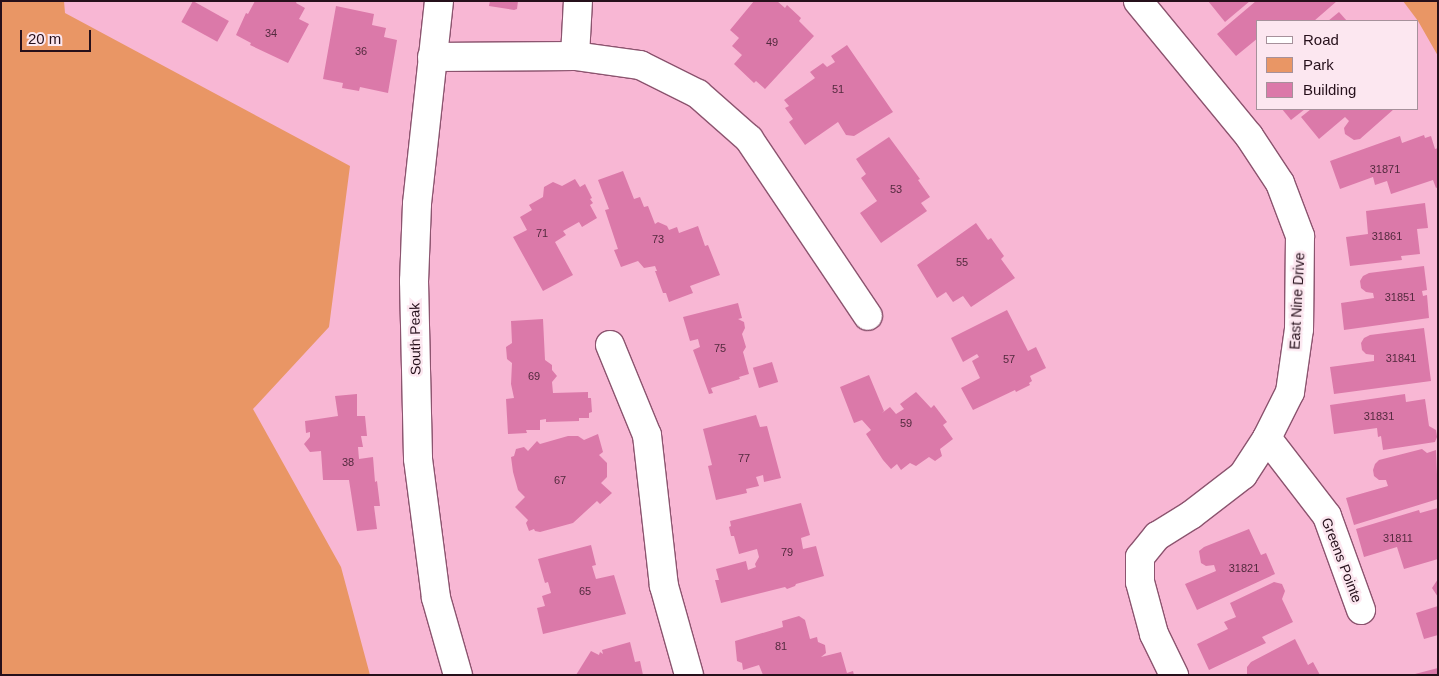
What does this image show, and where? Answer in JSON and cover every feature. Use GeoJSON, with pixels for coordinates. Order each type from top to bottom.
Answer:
{"type":"FeatureCollection","features":[{"type":"Feature","properties":{"kind":"street","name":"South Peak"},"geometry":{"type":"LineString","coordinates":[[440,1],[432,57],[417,204],[414,281],[418,459],[436,598],[458,675]]}},
{"type":"Feature","properties":{"kind":"street"},"geometry":{"type":"LineString","coordinates":[[575,56],[578,1]]}},
{"type":"Feature","properties":{"kind":"street","name":"East Nine Drive"},"geometry":{"type":"LineString","coordinates":[[1138,1],[1250,136],[1280,183],[1300,236],[1299,328],[1290,392],[1267,438],[1243,475],[1191,516],[1158,536],[1140,557],[1140,582],[1154,634],[1174,675]]}},
{"type":"Feature","properties":{"kind":"street"},"geometry":{"type":"LineString","coordinates":[[432,57],[575,56],[640,66],[698,94],[748,139],[868,316]]}},
{"type":"Feature","properties":{"kind":"street"},"geometry":{"type":"LineString","coordinates":[[610,345],[647,435],[664,586],[689,675]]}},
{"type":"Feature","properties":{"kind":"street","name":"Greens Pointe"},"geometry":{"type":"LineString","coordinates":[[1267,438],[1327,516],[1361,610]]}},
{"type":"Feature","properties":{"kind":"green space"},"geometry":{"type":"Polygon","coordinates":[[[1,1],[64,1],[65,13],[350,166],[329,327],[253,409],[341,567],[370,675],[1,675],[1,1]]]}},
{"type":"Feature","properties":{"kind":"green space"},"geometry":{"type":"Polygon","coordinates":[[[1403,1],[1438,1],[1438,56],[1419,20],[1403,1]]]}},
{"type":"Feature","properties":{"kind":"building"},"geometry":{"type":"Polygon","coordinates":[[[193,1],[229,21],[217,42],[181,22],[193,1]]]}},
{"type":"Feature","properties":{"kind":"building"},"geometry":{"type":"Polygon","coordinates":[[[255,1],[297,1],[296,3],[305,8],[299,19],[309,24],[288,63],[250,45],[251,43],[236,35],[246,13],[248,14],[255,1]]]}},
{"type":"Feature","properties":{"kind":"building"},"geometry":{"type":"Polygon","coordinates":[[[490,1],[518,1],[517,9],[489,6],[490,1]]]}},
{"type":"Feature","properties":{"kind":"building"},"geometry":{"type":"Polygon","coordinates":[[[754,1],[777,1],[785,8],[787,5],[801,18],[799,21],[814,36],[765,89],[756,81],[754,83],[734,64],[742,55],[732,46],[739,38],[730,30],[754,1]]]}},
{"type":"Feature","properties":{"kind":"building"},"geometry":{"type":"Polygon","coordinates":[[[1208,1],[1250,1],[1225,22],[1208,1]]]}},
{"type":"Feature","properties":{"kind":"building"},"geometry":{"type":"Polygon","coordinates":[[[1256,1],[1337,1],[1315,20],[1256,20],[1256,40],[1236,56],[1217,34],[1256,1]]]}},
{"type":"Feature","properties":{"kind":"building"},"geometry":{"type":"Polygon","coordinates":[[[336,6],[374,14],[372,25],[386,28],[384,37],[397,40],[388,93],[360,87],[359,91],[342,88],[343,83],[323,79],[336,6]]]}},
{"type":"Feature","properties":{"kind":"building"},"geometry":{"type":"Polygon","coordinates":[[[1339,12],[1346,20],[1329,20],[1339,12]]]}},
{"type":"Feature","properties":{"kind":"building"},"geometry":{"type":"Polygon","coordinates":[[[847,45],[893,112],[854,136],[846,135],[838,122],[805,145],[789,122],[793,119],[785,108],[789,106],[784,100],[815,78],[810,72],[823,63],[827,67],[835,62],[831,56],[847,45]]]}},
{"type":"Feature","properties":{"kind":"building"},"geometry":{"type":"Polygon","coordinates":[[[1283,110],[1304,110],[1291,120],[1283,110]]]}},
{"type":"Feature","properties":{"kind":"building"},"geometry":{"type":"Polygon","coordinates":[[[1310,110],[1393,110],[1360,139],[1354,140],[1345,134],[1344,128],[1349,121],[1345,117],[1319,139],[1301,117],[1310,110]]]}},
{"type":"Feature","properties":{"kind":"building"},"geometry":{"type":"Polygon","coordinates":[[[1424,135],[1425,138],[1431,136],[1435,149],[1438,148],[1438,187],[1436,188],[1433,180],[1391,194],[1387,181],[1375,185],[1373,177],[1340,189],[1330,161],[1400,136],[1402,143],[1424,135]]]}},
{"type":"Feature","properties":{"kind":"building"},"geometry":{"type":"Polygon","coordinates":[[[889,137],[920,179],[918,180],[930,197],[921,203],[927,211],[881,243],[860,213],[877,201],[861,178],[866,174],[856,159],[889,137]]]}},
{"type":"Feature","properties":{"kind":"building"},"geometry":{"type":"Polygon","coordinates":[[[623,171],[634,199],[640,197],[644,207],[648,206],[655,224],[658,222],[667,226],[669,230],[677,227],[679,233],[698,226],[705,246],[708,245],[720,275],[690,286],[693,293],[669,302],[666,293],[663,293],[655,266],[644,268],[638,261],[621,267],[614,250],[618,249],[605,210],[609,209],[598,180],[623,171]]]}},
{"type":"Feature","properties":{"kind":"building"},"geometry":{"type":"Polygon","coordinates":[[[575,179],[580,187],[585,184],[592,198],[590,199],[593,203],[590,205],[597,218],[582,227],[579,222],[563,231],[566,235],[555,242],[573,275],[543,291],[513,237],[527,230],[520,217],[532,210],[529,205],[543,197],[544,187],[553,182],[562,186],[575,179]]]}},
{"type":"Feature","properties":{"kind":"building"},"geometry":{"type":"Polygon","coordinates":[[[1425,203],[1428,228],[1417,229],[1420,254],[1401,256],[1402,260],[1350,266],[1346,237],[1368,234],[1366,211],[1425,203]]]}},
{"type":"Feature","properties":{"kind":"building"},"geometry":{"type":"Polygon","coordinates":[[[976,223],[988,240],[991,238],[1004,256],[1001,259],[1015,278],[971,307],[963,296],[953,302],[946,292],[937,298],[917,265],[976,223]]]}},
{"type":"Feature","properties":{"kind":"building"},"geometry":{"type":"Polygon","coordinates":[[[1424,266],[1427,290],[1422,291],[1423,296],[1427,295],[1429,318],[1344,330],[1341,303],[1374,298],[1373,293],[1366,292],[1361,288],[1360,281],[1363,276],[1369,273],[1424,266]]]}},
{"type":"Feature","properties":{"kind":"building"},"geometry":{"type":"Polygon","coordinates":[[[738,303],[742,318],[738,319],[744,322],[745,328],[742,334],[746,347],[743,352],[749,374],[739,377],[740,379],[711,388],[713,393],[709,394],[693,350],[700,347],[698,339],[690,341],[683,317],[738,303]]]}},
{"type":"Feature","properties":{"kind":"building"},"geometry":{"type":"Polygon","coordinates":[[[1007,310],[1028,351],[1036,347],[1046,368],[1030,376],[1032,381],[1029,383],[1030,385],[973,410],[961,388],[980,378],[972,361],[979,357],[977,354],[963,362],[951,338],[1007,310]]]}},
{"type":"Feature","properties":{"kind":"building"},"geometry":{"type":"Polygon","coordinates":[[[543,319],[545,360],[552,365],[552,370],[557,376],[552,382],[553,393],[588,392],[588,398],[591,398],[592,412],[589,413],[589,418],[579,418],[579,421],[546,422],[546,419],[540,420],[540,430],[526,430],[527,433],[508,434],[506,399],[514,398],[511,384],[512,363],[507,359],[506,347],[512,343],[511,321],[543,319]]]}},
{"type":"Feature","properties":{"kind":"building"},"geometry":{"type":"Polygon","coordinates":[[[1424,328],[1431,381],[1334,394],[1330,367],[1374,361],[1374,355],[1366,354],[1362,350],[1361,343],[1364,338],[1370,335],[1424,328]]]}},
{"type":"Feature","properties":{"kind":"building"},"geometry":{"type":"Polygon","coordinates":[[[772,362],[778,382],[759,388],[753,368],[772,362]]]}},
{"type":"Feature","properties":{"kind":"building"},"geometry":{"type":"Polygon","coordinates":[[[869,375],[884,411],[882,413],[890,407],[896,414],[904,409],[900,404],[916,392],[931,408],[934,405],[947,422],[943,425],[953,439],[940,449],[942,456],[935,461],[929,457],[916,466],[910,463],[901,470],[897,464],[891,469],[866,434],[871,430],[862,420],[854,423],[840,387],[869,375]]]}},
{"type":"Feature","properties":{"kind":"building"},"geometry":{"type":"Polygon","coordinates":[[[357,394],[357,416],[365,416],[367,436],[361,436],[363,447],[358,447],[359,459],[373,457],[375,482],[377,481],[380,506],[374,506],[377,529],[357,531],[349,480],[323,480],[321,451],[310,452],[304,444],[310,437],[310,432],[306,433],[305,421],[338,416],[335,396],[357,394]]]}},
{"type":"Feature","properties":{"kind":"building"},"geometry":{"type":"Polygon","coordinates":[[[1405,394],[1406,402],[1425,399],[1429,426],[1436,430],[1437,437],[1435,442],[1383,450],[1381,436],[1378,437],[1377,428],[1334,434],[1330,405],[1405,394]]]}},
{"type":"Feature","properties":{"kind":"building"},"geometry":{"type":"Polygon","coordinates":[[[756,415],[760,427],[767,426],[781,478],[764,482],[763,475],[756,477],[759,486],[746,489],[747,493],[716,500],[708,466],[712,465],[703,429],[756,415]]]}},
{"type":"Feature","properties":{"kind":"building"},"geometry":{"type":"Polygon","coordinates":[[[598,434],[603,452],[599,455],[607,463],[607,477],[601,483],[612,493],[600,504],[597,501],[573,523],[540,532],[534,529],[529,531],[526,523],[528,520],[515,507],[525,497],[518,490],[513,472],[511,457],[514,456],[516,449],[524,447],[528,451],[537,441],[540,444],[568,436],[578,436],[584,440],[598,434]]]}},
{"type":"Feature","properties":{"kind":"building"},"geometry":{"type":"Polygon","coordinates":[[[1422,449],[1427,453],[1436,450],[1438,499],[1354,525],[1346,498],[1388,486],[1386,480],[1379,480],[1374,476],[1375,464],[1379,460],[1422,449]]]}},
{"type":"Feature","properties":{"kind":"building"},"geometry":{"type":"Polygon","coordinates":[[[801,503],[810,535],[801,538],[803,549],[816,546],[824,576],[796,584],[787,589],[785,587],[721,603],[715,580],[719,580],[716,569],[746,561],[748,570],[756,567],[755,564],[759,557],[757,549],[739,554],[734,536],[731,536],[730,521],[801,503]]]}},
{"type":"Feature","properties":{"kind":"building"},"geometry":{"type":"Polygon","coordinates":[[[1438,508],[1438,559],[1404,569],[1397,547],[1364,557],[1356,529],[1419,510],[1420,513],[1438,508]]]}},
{"type":"Feature","properties":{"kind":"building"},"geometry":{"type":"Polygon","coordinates":[[[1249,529],[1261,555],[1266,553],[1275,574],[1197,610],[1185,584],[1216,571],[1214,565],[1206,566],[1201,563],[1199,551],[1204,547],[1249,529]]]}},
{"type":"Feature","properties":{"kind":"building"},"geometry":{"type":"Polygon","coordinates":[[[591,545],[596,565],[592,566],[596,579],[614,575],[626,614],[543,634],[537,608],[545,606],[542,596],[551,593],[548,582],[545,583],[538,559],[591,545]]]}},
{"type":"Feature","properties":{"kind":"building"},"geometry":{"type":"Polygon","coordinates":[[[1438,579],[1438,597],[1432,588],[1438,579]]]}},
{"type":"Feature","properties":{"kind":"building"},"geometry":{"type":"Polygon","coordinates":[[[1274,582],[1282,584],[1285,591],[1282,599],[1293,622],[1262,637],[1266,643],[1209,670],[1197,644],[1228,629],[1224,622],[1236,617],[1230,603],[1274,582]]]}},
{"type":"Feature","properties":{"kind":"building"},"geometry":{"type":"Polygon","coordinates":[[[1438,606],[1438,635],[1424,639],[1416,613],[1438,606]]]}},
{"type":"Feature","properties":{"kind":"building"},"geometry":{"type":"Polygon","coordinates":[[[799,616],[805,620],[810,639],[817,637],[818,642],[825,645],[826,653],[821,657],[841,652],[847,673],[853,671],[854,675],[763,675],[759,665],[743,670],[742,663],[737,661],[735,641],[783,627],[782,621],[799,616]]]}},
{"type":"Feature","properties":{"kind":"building"},"geometry":{"type":"Polygon","coordinates":[[[1295,639],[1308,665],[1313,662],[1320,675],[1247,675],[1247,667],[1251,662],[1295,639]]]}},
{"type":"Feature","properties":{"kind":"building"},"geometry":{"type":"Polygon","coordinates":[[[630,642],[635,662],[640,661],[643,675],[576,675],[591,651],[599,655],[600,652],[603,654],[602,650],[630,642]]]}},
{"type":"Feature","properties":{"kind":"building"},"geometry":{"type":"Polygon","coordinates":[[[1438,668],[1438,675],[1415,675],[1415,674],[1438,668]]]}}]}
